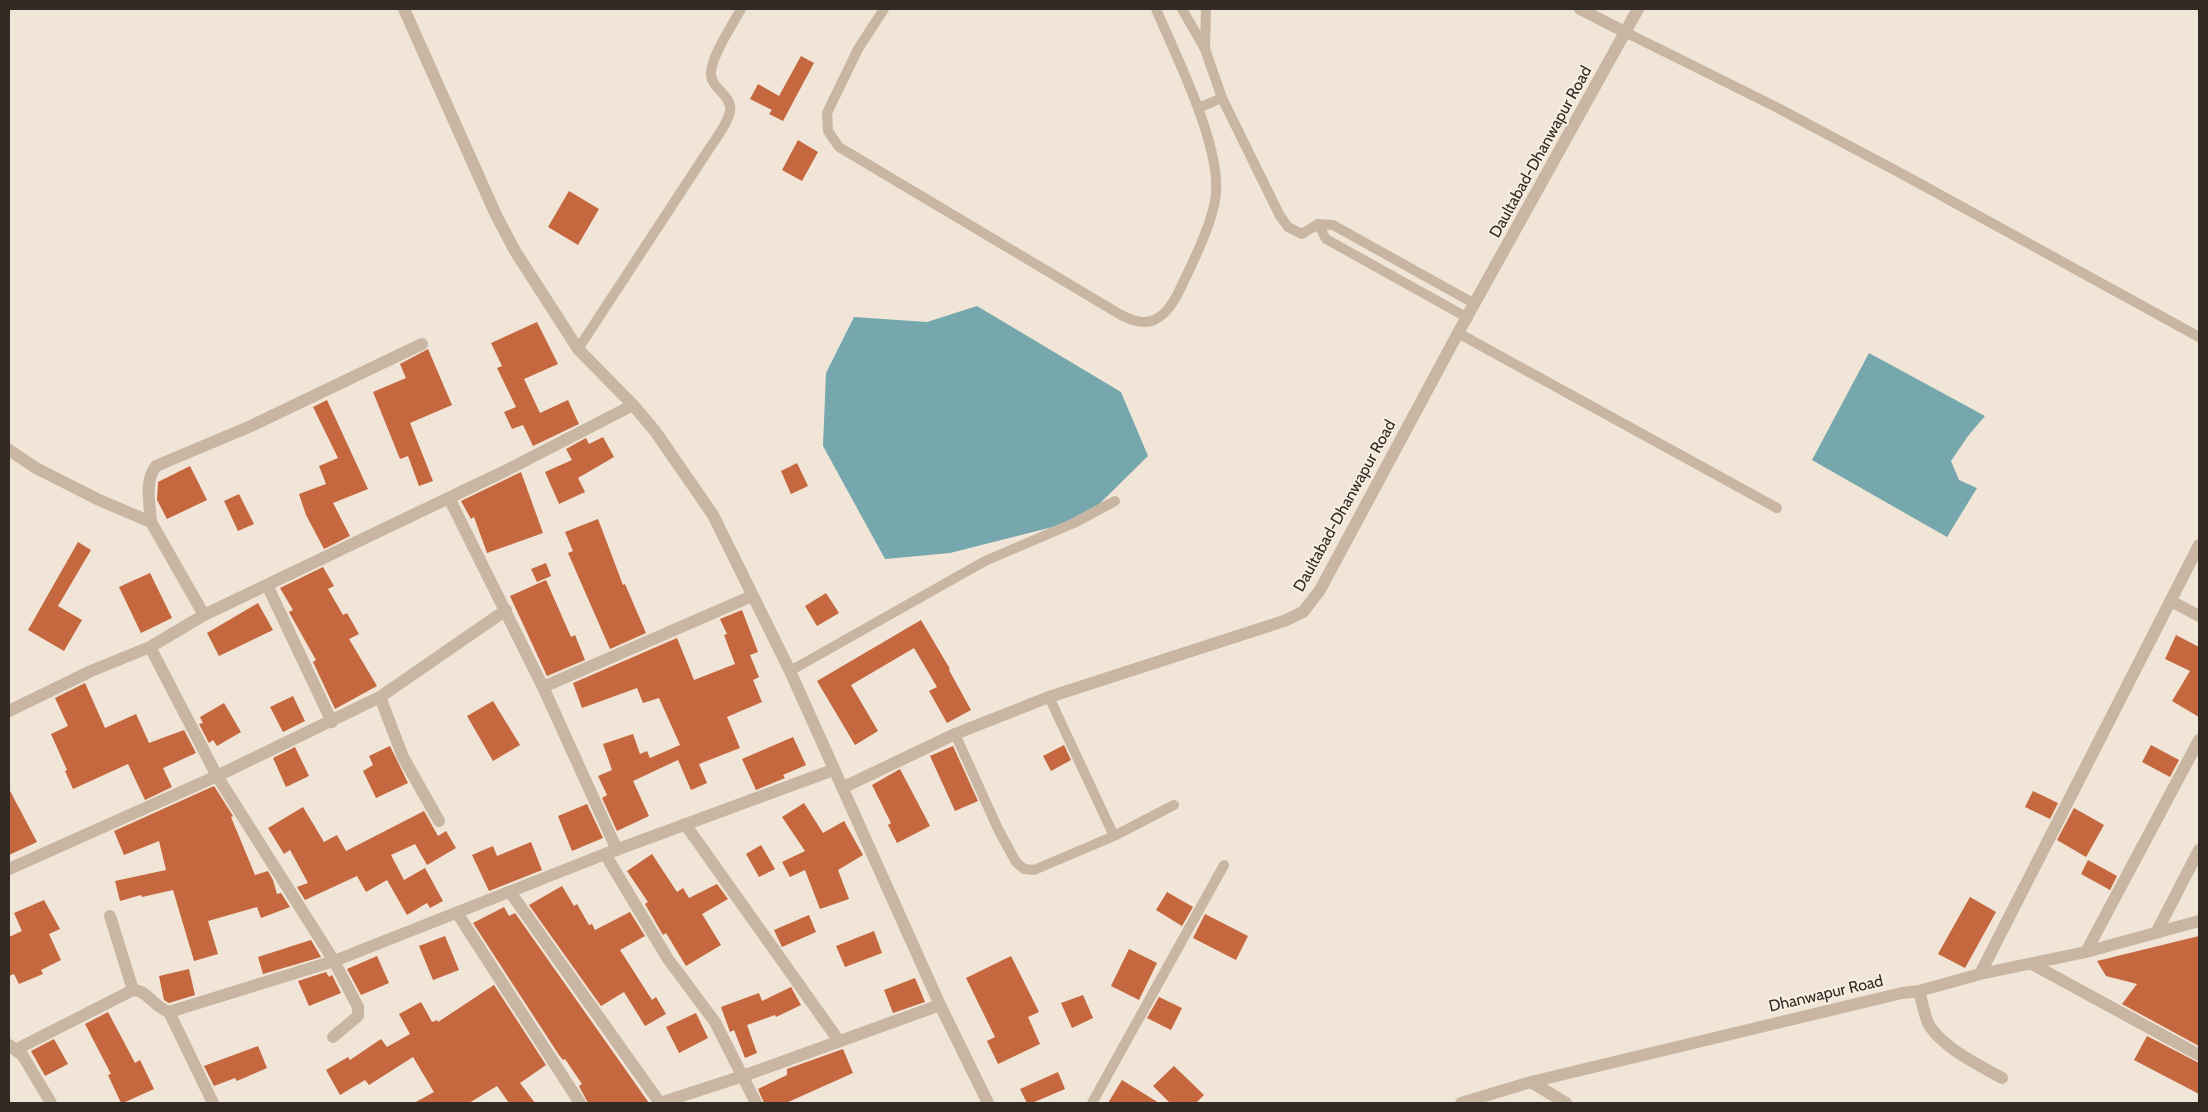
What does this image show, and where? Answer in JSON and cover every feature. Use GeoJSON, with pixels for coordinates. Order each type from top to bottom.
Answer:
{"type":"FeatureCollection","features":[{"type":"Feature","properties":{"kind":"street"},"geometry":{"type":"LineString","coordinates":[[404,9],[496,215],[516,251],[578,349],[633,405],[655,431],[713,515],[790,671],[940,1005],[988,1103]]}},
{"type":"Feature","properties":{"kind":"street"},"geometry":{"type":"LineString","coordinates":[[1580,9],[1625,32]]}},
{"type":"Feature","properties":{"kind":"street","name":"Daultabad-Dhanwapur Road"},"geometry":{"type":"LineString","coordinates":[[842,788],[955,734],[1049,697],[1284,621],[1303,612],[1320,590],[1458,333],[1476,304],[1638,9]]}},
{"type":"Feature","properties":{"kind":"street"},"geometry":{"type":"LineString","coordinates":[[204,615],[151,522],[148,481],[151,472],[156,466],[251,426],[422,344]]}},
{"type":"Feature","properties":{"kind":"street"},"geometry":{"type":"LineString","coordinates":[[9,711],[91,671],[150,647],[204,615],[449,498],[633,405]]}},
{"type":"Feature","properties":{"kind":"street"},"geometry":{"type":"LineString","coordinates":[[9,450],[36,468],[100,500],[151,522]]}},
{"type":"Feature","properties":{"kind":"street"},"geometry":{"type":"LineString","coordinates":[[449,498],[543,687],[611,852],[664,954],[715,1022],[756,1103]]}},
{"type":"Feature","properties":{"kind":"street"},"geometry":{"type":"LineString","coordinates":[[1980,974],[2199,545]]}},
{"type":"Feature","properties":{"kind":"street"},"geometry":{"type":"LineString","coordinates":[[267,585],[332,722]]}},
{"type":"Feature","properties":{"kind":"street"},"geometry":{"type":"LineString","coordinates":[[543,687],[752,596]]}},
{"type":"Feature","properties":{"kind":"street"},"geometry":{"type":"LineString","coordinates":[[2171,601],[2199,616]]}},
{"type":"Feature","properties":{"kind":"street"},"geometry":{"type":"LineString","coordinates":[[9,869],[217,776],[380,698],[506,610]]}},
{"type":"Feature","properties":{"kind":"street"},"geometry":{"type":"LineString","coordinates":[[150,647],[217,776],[334,961],[359,1011],[358,1016],[333,1037]]}},
{"type":"Feature","properties":{"kind":"street"},"geometry":{"type":"LineString","coordinates":[[380,698],[403,757],[439,821]]}},
{"type":"Feature","properties":{"kind":"street"},"geometry":{"type":"LineString","coordinates":[[2086,952],[2199,740]]}},
{"type":"Feature","properties":{"kind":"street"},"geometry":{"type":"LineString","coordinates":[[51,1103],[29,1064],[13,1047],[132,990],[140,992],[162,1009],[169,1012],[334,961],[611,852],[833,770]]}},
{"type":"Feature","properties":{"kind":"street"},"geometry":{"type":"LineString","coordinates":[[685,824],[839,1041]]}},
{"type":"Feature","properties":{"kind":"street"},"geometry":{"type":"LineString","coordinates":[[2156,934],[2199,850]]}},
{"type":"Feature","properties":{"kind":"street"},"geometry":{"type":"LineString","coordinates":[[510,892],[660,1103],[742,1076],[940,1005]]}},
{"type":"Feature","properties":{"kind":"street"},"geometry":{"type":"LineString","coordinates":[[457,913],[580,1103]]}},
{"type":"Feature","properties":{"kind":"street"},"geometry":{"type":"LineString","coordinates":[[110,916],[132,990]]}},
{"type":"Feature","properties":{"kind":"street","name":"Dhanwapur Road"},"geometry":{"type":"LineString","coordinates":[[1461,1103],[1531,1082],[1892,995],[1919,991],[1980,974],[2086,952],[2199,921]]}},
{"type":"Feature","properties":{"kind":"street"},"geometry":{"type":"LineString","coordinates":[[2032,964],[2199,1055]]}},
{"type":"Feature","properties":{"kind":"street"},"geometry":{"type":"LineString","coordinates":[[1919,991],[1929,1024],[1943,1039],[1962,1055],[2002,1078]]}},
{"type":"Feature","properties":{"kind":"street"},"geometry":{"type":"LineString","coordinates":[[169,1012],[213,1103]]}},
{"type":"Feature","properties":{"kind":"street"},"geometry":{"type":"LineString","coordinates":[[1531,1082],[1566,1103]]}},
{"type":"Feature","properties":{"kind":"lane"},"geometry":{"type":"LineString","coordinates":[[578,349],[712,146],[727,119],[731,110],[730,103],[712,81],[710,73],[723,42],[741,9]]}},
{"type":"Feature","properties":{"kind":"lane"},"geometry":{"type":"LineString","coordinates":[[884,9],[858,49],[827,113],[828,131],[839,146],[1121,316],[1143,323],[1164,315],[1178,295],[1203,240],[1216,194],[1216,175],[1198,108],[1156,9]]}},
{"type":"Feature","properties":{"kind":"lane"},"geometry":{"type":"LineString","coordinates":[[1182,9],[1205,49],[1222,98],[1280,216],[1288,227],[1302,234],[1318,224],[1333,225],[1476,304]]}},
{"type":"Feature","properties":{"kind":"lane"},"geometry":{"type":"LineString","coordinates":[[1205,49],[1206,9]]}},
{"type":"Feature","properties":{"kind":"lane"},"geometry":{"type":"LineString","coordinates":[[1625,32],[1774,106],[1895,170],[2199,336]]}},
{"type":"Feature","properties":{"kind":"lane"},"geometry":{"type":"LineString","coordinates":[[1198,108],[1222,98]]}},
{"type":"Feature","properties":{"kind":"lane"},"geometry":{"type":"LineString","coordinates":[[1318,224],[1326,239],[1468,318]]}},
{"type":"Feature","properties":{"kind":"lane"},"geometry":{"type":"LineString","coordinates":[[1458,333],[1777,508]]}},
{"type":"Feature","properties":{"kind":"lane"},"geometry":{"type":"LineString","coordinates":[[790,671],[986,561],[1079,521],[1115,501]]}},
{"type":"Feature","properties":{"kind":"lane"},"geometry":{"type":"LineString","coordinates":[[1049,697],[1114,836]]}},
{"type":"Feature","properties":{"kind":"lane"},"geometry":{"type":"LineString","coordinates":[[955,734],[1000,831],[1016,862],[1024,869],[1034,870],[1114,836],[1174,805]]}},
{"type":"Feature","properties":{"kind":"lane"},"geometry":{"type":"LineString","coordinates":[[1092,1103],[1224,865]]}},
{"type":"Feature","properties":{"kind":"water"},"geometry":{"type":"Polygon","coordinates":[[[977,306],[1121,392],[1148,456],[1084,519],[950,553],[885,559],[823,446],[826,373],[854,317],[927,322],[977,306]]]}},
{"type":"Feature","properties":{"kind":"water"},"geometry":{"type":"Polygon","coordinates":[[[1869,353],[1985,416],[1968,436],[1951,461],[1959,480],[1977,488],[1947,537],[1812,460],[1869,353]]]}},
{"type":"Feature","properties":{"kind":"building"},"geometry":{"type":"Polygon","coordinates":[[[801,56],[814,63],[783,121],[769,114],[772,110],[750,99],[758,84],[779,96],[801,56]]]}},
{"type":"Feature","properties":{"kind":"building"},"geometry":{"type":"Polygon","coordinates":[[[798,140],[818,152],[802,181],[782,170],[798,140]]]}},
{"type":"Feature","properties":{"kind":"building"},"geometry":{"type":"Polygon","coordinates":[[[569,191],[599,209],[578,245],[548,227],[569,191]]]}},
{"type":"Feature","properties":{"kind":"building"},"geometry":{"type":"Polygon","coordinates":[[[537,322],[558,364],[524,379],[540,413],[568,400],[579,424],[533,446],[523,425],[512,429],[504,412],[516,407],[497,368],[502,366],[491,343],[537,322]]]}},
{"type":"Feature","properties":{"kind":"building"},"geometry":{"type":"Polygon","coordinates":[[[428,349],[452,405],[410,423],[433,481],[419,486],[408,456],[400,459],[373,392],[406,378],[400,364],[428,349]]]}},
{"type":"Feature","properties":{"kind":"building"},"geometry":{"type":"Polygon","coordinates":[[[327,400],[368,489],[333,503],[350,536],[324,549],[306,515],[299,494],[326,484],[319,466],[338,458],[313,407],[327,400]]]}},
{"type":"Feature","properties":{"kind":"building"},"geometry":{"type":"Polygon","coordinates":[[[603,437],[614,457],[578,478],[585,492],[559,504],[545,472],[572,460],[566,449],[586,438],[589,444],[603,437]]]}},
{"type":"Feature","properties":{"kind":"building"},"geometry":{"type":"Polygon","coordinates":[[[797,463],[808,486],[791,494],[781,471],[797,463]]]}},
{"type":"Feature","properties":{"kind":"building"},"geometry":{"type":"Polygon","coordinates":[[[190,466],[207,500],[167,519],[157,500],[158,482],[190,466]]]}},
{"type":"Feature","properties":{"kind":"building"},"geometry":{"type":"Polygon","coordinates":[[[521,472],[543,533],[487,553],[474,517],[471,519],[461,501],[521,472]]]}},
{"type":"Feature","properties":{"kind":"building"},"geometry":{"type":"Polygon","coordinates":[[[239,494],[254,524],[238,531],[224,501],[239,494]]]}},
{"type":"Feature","properties":{"kind":"building"},"geometry":{"type":"Polygon","coordinates":[[[598,519],[623,585],[625,584],[646,633],[610,649],[568,553],[573,551],[565,532],[598,519]]]}},
{"type":"Feature","properties":{"kind":"building"},"geometry":{"type":"Polygon","coordinates":[[[78,542],[91,550],[58,606],[82,620],[64,651],[28,630],[78,542]]]}},
{"type":"Feature","properties":{"kind":"building"},"geometry":{"type":"Polygon","coordinates":[[[546,563],[551,576],[537,582],[531,569],[546,563]]]}},
{"type":"Feature","properties":{"kind":"building"},"geometry":{"type":"Polygon","coordinates":[[[323,567],[334,586],[328,589],[343,615],[347,613],[359,634],[349,639],[377,686],[335,709],[313,662],[316,660],[289,612],[293,610],[280,588],[323,567]]]}},
{"type":"Feature","properties":{"kind":"building"},"geometry":{"type":"Polygon","coordinates":[[[150,573],[172,618],[141,633],[119,587],[150,573]]]}},
{"type":"Feature","properties":{"kind":"building"},"geometry":{"type":"Polygon","coordinates":[[[546,580],[571,637],[575,635],[585,660],[547,676],[510,596],[546,580]]]}},
{"type":"Feature","properties":{"kind":"building"},"geometry":{"type":"Polygon","coordinates":[[[826,593],[839,613],[817,626],[805,606],[826,593]]]}},
{"type":"Feature","properties":{"kind":"building"},"geometry":{"type":"Polygon","coordinates":[[[258,603],[273,630],[219,656],[207,633],[258,603]]]}},
{"type":"Feature","properties":{"kind":"building"},"geometry":{"type":"Polygon","coordinates":[[[742,610],[758,652],[750,655],[759,677],[753,680],[762,702],[727,717],[740,748],[699,764],[707,783],[691,790],[678,760],[633,781],[649,816],[617,831],[602,798],[607,795],[598,776],[612,770],[603,744],[633,734],[640,754],[647,751],[650,758],[680,745],[659,698],[643,703],[637,688],[582,708],[573,683],[677,638],[694,680],[735,664],[724,635],[727,634],[720,619],[742,610]]]}},
{"type":"Feature","properties":{"kind":"building"},"geometry":{"type":"Polygon","coordinates":[[[921,620],[950,669],[971,710],[947,723],[929,691],[937,687],[914,648],[851,685],[878,731],[855,745],[817,681],[921,620]]]}},
{"type":"Feature","properties":{"kind":"building"},"geometry":{"type":"Polygon","coordinates":[[[2176,635],[2199,647],[2199,717],[2172,701],[2190,671],[2165,659],[2176,635]]]}},
{"type":"Feature","properties":{"kind":"building"},"geometry":{"type":"Polygon","coordinates":[[[85,683],[105,728],[136,714],[149,743],[184,730],[196,753],[163,768],[172,787],[145,800],[128,764],[73,789],[51,734],[68,726],[55,698],[85,683]]]}},
{"type":"Feature","properties":{"kind":"building"},"geometry":{"type":"Polygon","coordinates":[[[293,696],[305,721],[283,732],[270,707],[293,696]]]}},
{"type":"Feature","properties":{"kind":"building"},"geometry":{"type":"Polygon","coordinates":[[[493,701],[520,745],[493,761],[467,716],[493,701]]]}},
{"type":"Feature","properties":{"kind":"building"},"geometry":{"type":"Polygon","coordinates":[[[224,703],[241,732],[217,746],[213,740],[209,743],[199,724],[203,723],[200,717],[224,703]]]}},
{"type":"Feature","properties":{"kind":"building"},"geometry":{"type":"Polygon","coordinates":[[[793,737],[806,765],[783,775],[785,778],[756,790],[742,759],[793,737]]]}},
{"type":"Feature","properties":{"kind":"building"},"geometry":{"type":"Polygon","coordinates":[[[1064,745],[1071,760],[1051,771],[1043,756],[1064,745]]]}},
{"type":"Feature","properties":{"kind":"building"},"geometry":{"type":"Polygon","coordinates":[[[2151,745],[2179,760],[2170,777],[2142,762],[2151,745]]]}},
{"type":"Feature","properties":{"kind":"building"},"geometry":{"type":"Polygon","coordinates":[[[390,746],[408,783],[376,798],[363,771],[373,765],[369,756],[390,746]]]}},
{"type":"Feature","properties":{"kind":"building"},"geometry":{"type":"Polygon","coordinates":[[[953,746],[978,801],[955,811],[930,756],[953,746]]]}},
{"type":"Feature","properties":{"kind":"building"},"geometry":{"type":"Polygon","coordinates":[[[295,747],[309,776],[286,787],[273,758],[295,747]]]}},
{"type":"Feature","properties":{"kind":"building"},"geometry":{"type":"Polygon","coordinates":[[[900,769],[930,826],[897,843],[888,825],[891,823],[872,785],[900,769]]]}},
{"type":"Feature","properties":{"kind":"building"},"geometry":{"type":"Polygon","coordinates":[[[214,786],[233,816],[231,817],[255,875],[268,871],[277,894],[281,893],[290,907],[261,918],[257,907],[208,921],[218,954],[194,961],[173,890],[142,897],[141,895],[120,901],[115,881],[166,870],[159,841],[124,855],[114,831],[214,786]]]}},
{"type":"Feature","properties":{"kind":"building"},"geometry":{"type":"Polygon","coordinates":[[[9,789],[37,842],[9,855],[9,789]]]}},
{"type":"Feature","properties":{"kind":"building"},"geometry":{"type":"Polygon","coordinates":[[[2033,791],[2058,803],[2050,819],[2025,807],[2033,791]]]}},
{"type":"Feature","properties":{"kind":"building"},"geometry":{"type":"Polygon","coordinates":[[[804,803],[823,833],[844,821],[863,855],[838,870],[849,899],[820,909],[805,870],[790,877],[782,862],[805,851],[782,817],[804,803]]]}},
{"type":"Feature","properties":{"kind":"building"},"geometry":{"type":"Polygon","coordinates":[[[587,804],[603,838],[572,851],[558,816],[587,804]]]}},
{"type":"Feature","properties":{"kind":"building"},"geometry":{"type":"Polygon","coordinates":[[[303,807],[324,842],[337,835],[346,851],[424,811],[438,836],[446,831],[456,848],[427,865],[415,844],[391,855],[404,880],[425,868],[443,901],[430,908],[427,903],[407,915],[387,880],[366,892],[357,876],[305,900],[297,887],[308,883],[290,850],[284,854],[268,828],[303,807]]]}},
{"type":"Feature","properties":{"kind":"building"},"geometry":{"type":"Polygon","coordinates":[[[2074,808],[2104,825],[2086,857],[2057,840],[2074,808]]]}},
{"type":"Feature","properties":{"kind":"building"},"geometry":{"type":"Polygon","coordinates":[[[531,842],[542,870],[489,891],[472,855],[493,846],[497,856],[531,842]]]}},
{"type":"Feature","properties":{"kind":"building"},"geometry":{"type":"Polygon","coordinates":[[[761,845],[775,869],[759,877],[746,854],[761,845]]]}},
{"type":"Feature","properties":{"kind":"building"},"geometry":{"type":"Polygon","coordinates":[[[652,854],[677,892],[683,888],[689,898],[717,884],[728,899],[702,914],[721,945],[686,966],[666,933],[663,935],[645,904],[648,902],[627,871],[652,854]]]}},
{"type":"Feature","properties":{"kind":"building"},"geometry":{"type":"Polygon","coordinates":[[[2088,860],[2117,876],[2110,890],[2081,874],[2088,860]]]}},
{"type":"Feature","properties":{"kind":"building"},"geometry":{"type":"Polygon","coordinates":[[[562,886],[574,906],[577,904],[589,925],[592,924],[595,930],[630,912],[645,936],[620,950],[652,1000],[656,997],[666,1014],[645,1026],[624,992],[601,1006],[529,905],[562,886]]]}},
{"type":"Feature","properties":{"kind":"building"},"geometry":{"type":"Polygon","coordinates":[[[1167,892],[1193,907],[1182,926],[1156,910],[1167,892]]]}},
{"type":"Feature","properties":{"kind":"building"},"geometry":{"type":"Polygon","coordinates":[[[1970,897],[1996,912],[1965,968],[1938,954],[1970,897]]]}},
{"type":"Feature","properties":{"kind":"building"},"geometry":{"type":"Polygon","coordinates":[[[44,900],[60,929],[49,934],[61,960],[41,970],[43,974],[19,984],[14,974],[9,976],[9,937],[22,931],[14,913],[44,900]]]}},
{"type":"Feature","properties":{"kind":"building"},"geometry":{"type":"Polygon","coordinates":[[[504,907],[509,916],[515,913],[649,1103],[588,1103],[579,1086],[582,1084],[565,1059],[563,1060],[559,1055],[473,923],[504,907]]]}},
{"type":"Feature","properties":{"kind":"building"},"geometry":{"type":"Polygon","coordinates":[[[1205,914],[1248,936],[1236,960],[1193,938],[1205,914]]]}},
{"type":"Feature","properties":{"kind":"building"},"geometry":{"type":"Polygon","coordinates":[[[809,915],[816,932],[782,947],[774,930],[809,915]]]}},
{"type":"Feature","properties":{"kind":"building"},"geometry":{"type":"Polygon","coordinates":[[[874,931],[882,953],[845,967],[836,946],[874,931]]]}},
{"type":"Feature","properties":{"kind":"building"},"geometry":{"type":"Polygon","coordinates":[[[445,936],[459,970],[433,980],[419,946],[445,936]]]}},
{"type":"Feature","properties":{"kind":"building"},"geometry":{"type":"Polygon","coordinates":[[[2199,936],[2199,1046],[2122,1004],[2137,984],[2106,976],[2097,961],[2199,936]]]}},
{"type":"Feature","properties":{"kind":"building"},"geometry":{"type":"Polygon","coordinates":[[[311,940],[321,957],[263,974],[258,957],[311,940]]]}},
{"type":"Feature","properties":{"kind":"building"},"geometry":{"type":"Polygon","coordinates":[[[1129,949],[1157,963],[1139,1000],[1111,986],[1129,949]]]}},
{"type":"Feature","properties":{"kind":"building"},"geometry":{"type":"Polygon","coordinates":[[[377,956],[389,983],[361,995],[347,969],[377,956]]]}},
{"type":"Feature","properties":{"kind":"building"},"geometry":{"type":"Polygon","coordinates":[[[1011,956],[1039,1012],[1028,1017],[1040,1044],[998,1064],[987,1041],[995,1037],[966,978],[1011,956]]]}},
{"type":"Feature","properties":{"kind":"building"},"geometry":{"type":"Polygon","coordinates":[[[189,969],[195,995],[169,1003],[164,1000],[159,976],[189,969]]]}},
{"type":"Feature","properties":{"kind":"building"},"geometry":{"type":"Polygon","coordinates":[[[326,972],[329,977],[332,975],[341,993],[309,1006],[298,981],[326,972]]]}},
{"type":"Feature","properties":{"kind":"building"},"geometry":{"type":"Polygon","coordinates":[[[915,978],[925,1002],[893,1013],[884,990],[915,978]]]}},
{"type":"Feature","properties":{"kind":"building"},"geometry":{"type":"Polygon","coordinates":[[[494,985],[546,1065],[520,1083],[535,1103],[509,1103],[497,1086],[469,1103],[414,1103],[434,1092],[413,1057],[369,1085],[365,1080],[340,1095],[326,1070],[348,1057],[350,1060],[381,1039],[387,1047],[410,1034],[399,1014],[421,1002],[432,1022],[437,1020],[438,1022],[494,985]]]}},
{"type":"Feature","properties":{"kind":"building"},"geometry":{"type":"Polygon","coordinates":[[[791,987],[801,1005],[776,1017],[775,1015],[747,1025],[757,1053],[745,1058],[734,1030],[730,1032],[721,1007],[759,993],[762,1001],[791,987]]]}},
{"type":"Feature","properties":{"kind":"building"},"geometry":{"type":"Polygon","coordinates":[[[1083,995],[1093,1018],[1072,1028],[1061,1003],[1083,995]]]}},
{"type":"Feature","properties":{"kind":"building"},"geometry":{"type":"Polygon","coordinates":[[[1159,997],[1182,1008],[1171,1030],[1147,1018],[1159,997]]]}},
{"type":"Feature","properties":{"kind":"building"},"geometry":{"type":"Polygon","coordinates":[[[108,1012],[135,1063],[140,1060],[154,1089],[123,1103],[121,1103],[108,1075],[111,1074],[85,1024],[108,1012]]]}},
{"type":"Feature","properties":{"kind":"building"},"geometry":{"type":"Polygon","coordinates":[[[696,1013],[708,1038],[679,1053],[666,1027],[696,1013]]]}},
{"type":"Feature","properties":{"kind":"building"},"geometry":{"type":"Polygon","coordinates":[[[2147,1036],[2199,1063],[2199,1094],[2134,1060],[2147,1036]]]}},
{"type":"Feature","properties":{"kind":"building"},"geometry":{"type":"Polygon","coordinates":[[[54,1039],[68,1064],[45,1076],[31,1051],[54,1039]]]}},
{"type":"Feature","properties":{"kind":"building"},"geometry":{"type":"Polygon","coordinates":[[[258,1046],[267,1068],[237,1081],[235,1078],[214,1086],[204,1066],[258,1046]]]}},
{"type":"Feature","properties":{"kind":"building"},"geometry":{"type":"Polygon","coordinates":[[[843,1049],[853,1073],[786,1103],[764,1103],[758,1089],[787,1075],[787,1069],[843,1049]]]}},
{"type":"Feature","properties":{"kind":"building"},"geometry":{"type":"Polygon","coordinates":[[[1174,1066],[1204,1095],[1196,1103],[1170,1103],[1153,1086],[1174,1066]]]}},
{"type":"Feature","properties":{"kind":"building"},"geometry":{"type":"Polygon","coordinates":[[[1058,1072],[1065,1089],[1032,1103],[1027,1103],[1020,1089],[1058,1072]]]}},
{"type":"Feature","properties":{"kind":"building"},"geometry":{"type":"Polygon","coordinates":[[[1122,1080],[1159,1103],[1108,1103],[1122,1080]]]}}]}
